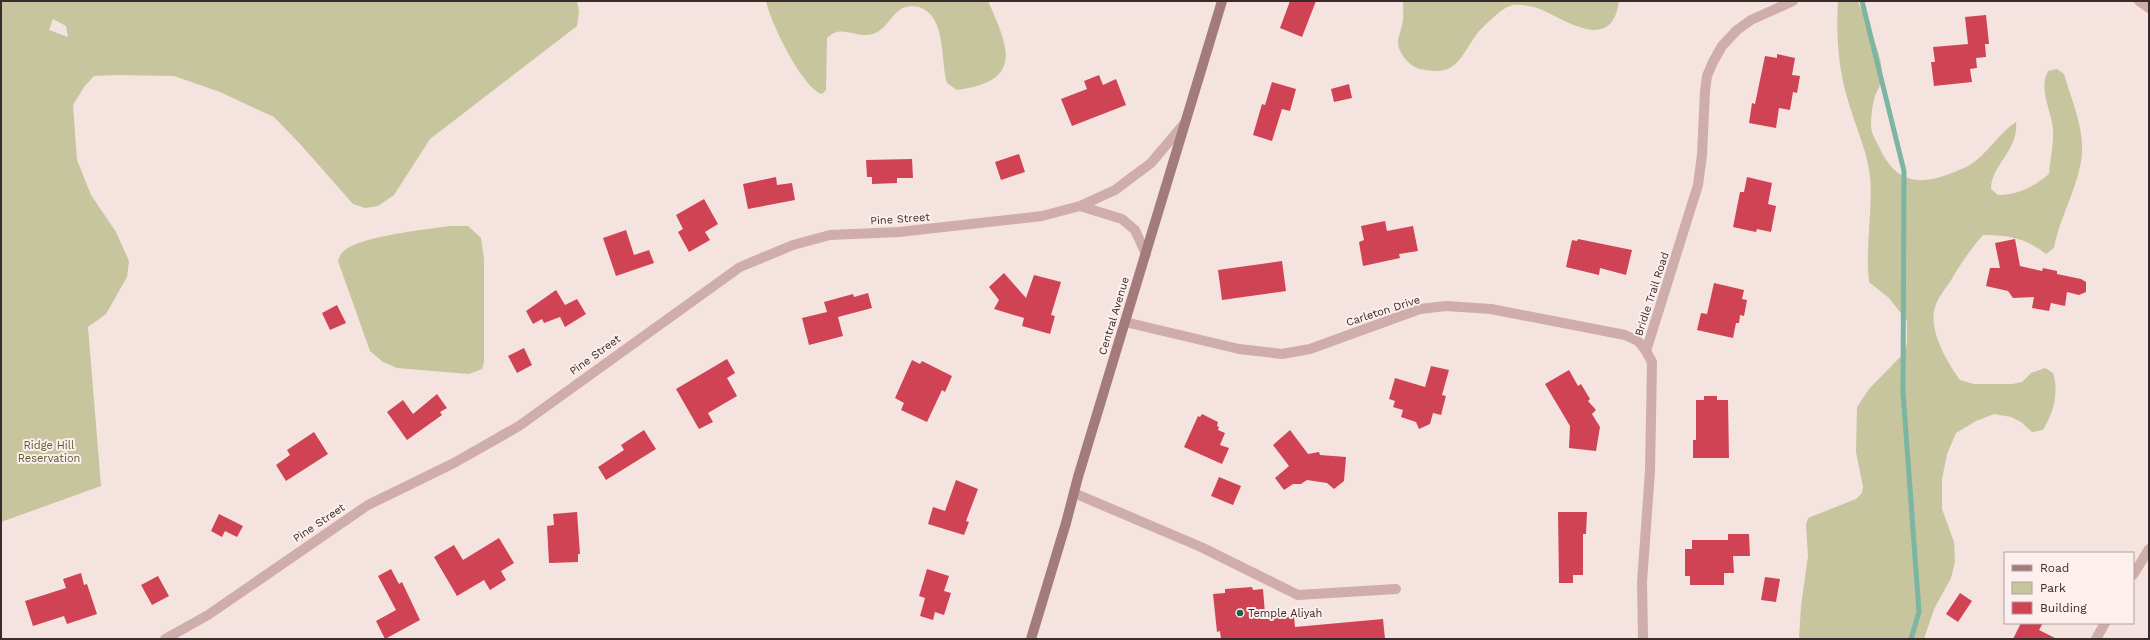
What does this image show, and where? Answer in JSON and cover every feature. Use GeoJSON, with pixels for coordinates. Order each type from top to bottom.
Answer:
{"type":"FeatureCollection","features":[{"type":"Feature","properties":{"kind":"main road","name":"Central Avenue"},"geometry":{"type":"LineString","coordinates":[[1031,639],[1222,1]]}},
{"type":"Feature","properties":{"kind":"street","name":"Bridle Trail Road"},"geometry":{"type":"LineString","coordinates":[[1643,639],[1642,582],[1650,470],[1652,362],[1646,351],[1698,185],[1702,155],[1707,76],[1722,46],[1737,30],[1751,20],[1793,1]]}},
{"type":"Feature","properties":{"kind":"street"},"geometry":{"type":"LineString","coordinates":[[2139,1],[2149,8]]}},
{"type":"Feature","properties":{"kind":"street","name":"Pine Street"},"geometry":{"type":"LineString","coordinates":[[165,639],[208,615],[368,505],[454,463],[519,426],[740,267],[793,245],[830,235],[899,232],[1042,216],[1080,206],[1115,190],[1151,163],[1184,124]]}},
{"type":"Feature","properties":{"kind":"street"},"geometry":{"type":"LineString","coordinates":[[1080,206],[1122,219],[1136,230],[1146,254]]}},
{"type":"Feature","properties":{"kind":"street","name":"Carleton Drive"},"geometry":{"type":"LineString","coordinates":[[1125,322],[1239,349],[1282,354],[1310,349],[1420,309],[1446,306],[1491,309],[1625,336],[1638,341],[1646,351]]}},
{"type":"Feature","properties":{"kind":"street"},"geometry":{"type":"LineString","coordinates":[[1074,493],[1201,547],[1298,595],[1396,589]]}},
{"type":"Feature","properties":{"kind":"street"},"geometry":{"type":"LineString","coordinates":[[2134,573],[2149,549]]}},
{"type":"Feature","properties":{"kind":"street"},"geometry":{"type":"LineString","coordinates":[[2096,639],[2104,624]]}},
{"type":"Feature","properties":{"kind":"green space","name":"Ridge Hill Reservation"},"geometry":{"type":"Polygon","coordinates":[[[1,1],[577,1],[579,11],[577,26],[430,139],[394,195],[378,206],[365,208],[353,204],[274,117],[220,92],[174,76],[94,76],[84,87],[73,105],[77,160],[91,195],[116,232],[129,261],[127,277],[106,314],[88,327],[101,486],[1,522],[1,1]],[[53,19],[49,30],[68,37],[66,26],[53,19]]]}},
{"type":"Feature","properties":{"kind":"green space"},"geometry":{"type":"Polygon","coordinates":[[[766,1],[988,1],[1001,33],[1005,47],[1006,60],[1002,70],[993,79],[978,86],[957,90],[947,83],[941,40],[934,19],[928,12],[919,7],[907,7],[899,10],[882,29],[873,34],[861,35],[843,31],[832,34],[827,38],[826,90],[822,94],[814,89],[805,80],[788,53],[780,38],[766,1]]]}},
{"type":"Feature","properties":{"kind":"green space"},"geometry":{"type":"Polygon","coordinates":[[[1403,1],[1619,1],[1615,17],[1607,26],[1598,30],[1587,29],[1575,25],[1534,7],[1519,5],[1510,6],[1500,12],[1480,30],[1454,66],[1441,71],[1432,71],[1420,69],[1412,65],[1404,58],[1399,49],[1398,40],[1402,27],[1403,1]]]}},
{"type":"Feature","properties":{"kind":"green space"},"geometry":{"type":"Polygon","coordinates":[[[1838,1],[1858,1],[1877,48],[1882,67],[1882,76],[1873,104],[1871,129],[1880,149],[1896,172],[1916,180],[1927,180],[1938,178],[1964,168],[1978,159],[2009,127],[2016,122],[2016,132],[2013,141],[1995,172],[1991,189],[1998,195],[2013,194],[2043,179],[2049,174],[2053,141],[2052,123],[2044,86],[2045,78],[2048,71],[2057,69],[2064,74],[2081,134],[2082,154],[2080,166],[2060,224],[2054,248],[2046,254],[2031,244],[2016,238],[1983,235],[1964,260],[1936,303],[1934,326],[1936,335],[1945,355],[1960,380],[1974,384],[2012,384],[2022,382],[2031,373],[2045,368],[2053,373],[2056,387],[2053,409],[2043,430],[2032,432],[2021,422],[2011,417],[1994,414],[1976,421],[1956,433],[1947,454],[1942,479],[1942,509],[1954,542],[1955,562],[1951,578],[1934,609],[1924,639],[1799,639],[1801,606],[1808,556],[1806,525],[1808,518],[1856,499],[1862,493],[1863,487],[1856,452],[1857,407],[1869,389],[1904,353],[1907,344],[1907,321],[1889,298],[1869,282],[1868,256],[1871,203],[1870,176],[1866,156],[1844,85],[1837,25],[1838,1]]]}},
{"type":"Feature","properties":{"kind":"green space"},"geometry":{"type":"Polygon","coordinates":[[[449,226],[468,226],[481,238],[484,259],[484,362],[482,369],[469,374],[397,368],[383,362],[370,351],[338,261],[342,253],[361,242],[392,235],[449,226]]]}},
{"type":"Feature","properties":{"kind":"building"},"geometry":{"type":"Polygon","coordinates":[[[1290,1],[1316,1],[1302,37],[1280,28],[1290,1]]]}},
{"type":"Feature","properties":{"kind":"building"},"geometry":{"type":"Polygon","coordinates":[[[1986,15],[1989,44],[1985,44],[1986,57],[1976,58],[1977,68],[1970,69],[1972,82],[1934,86],[1931,62],[1935,62],[1933,47],[1968,44],[1965,17],[1986,15]]]}},
{"type":"Feature","properties":{"kind":"building"},"geometry":{"type":"Polygon","coordinates":[[[1777,54],[1795,58],[1792,75],[1800,76],[1797,93],[1793,92],[1790,110],[1779,108],[1776,128],[1749,123],[1752,103],[1755,104],[1765,56],[1777,58],[1777,54]]]}},
{"type":"Feature","properties":{"kind":"building"},"geometry":{"type":"Polygon","coordinates":[[[1099,75],[1103,85],[1116,79],[1126,105],[1072,126],[1061,99],[1087,89],[1084,81],[1099,75]]]}},
{"type":"Feature","properties":{"kind":"building"},"geometry":{"type":"Polygon","coordinates":[[[1272,82],[1296,89],[1290,111],[1282,109],[1272,141],[1253,135],[1262,104],[1265,105],[1272,82]]]}},
{"type":"Feature","properties":{"kind":"building"},"geometry":{"type":"Polygon","coordinates":[[[1349,84],[1352,98],[1334,102],[1331,89],[1349,84]]]}},
{"type":"Feature","properties":{"kind":"building"},"geometry":{"type":"Polygon","coordinates":[[[1019,154],[1025,172],[1001,180],[995,162],[1019,154]]]}},
{"type":"Feature","properties":{"kind":"building"},"geometry":{"type":"Polygon","coordinates":[[[912,159],[913,178],[897,178],[897,183],[872,184],[872,177],[867,177],[866,160],[912,159]]]}},
{"type":"Feature","properties":{"kind":"building"},"geometry":{"type":"Polygon","coordinates":[[[776,177],[777,185],[792,183],[795,200],[748,209],[743,184],[776,177]]]}},
{"type":"Feature","properties":{"kind":"building"},"geometry":{"type":"Polygon","coordinates":[[[1747,177],[1772,183],[1768,204],[1776,206],[1771,232],[1757,229],[1756,232],[1733,227],[1740,192],[1744,192],[1747,177]]]}},
{"type":"Feature","properties":{"kind":"building"},"geometry":{"type":"Polygon","coordinates":[[[704,199],[718,224],[705,232],[710,240],[689,252],[678,232],[683,229],[676,215],[704,199]]]}},
{"type":"Feature","properties":{"kind":"building"},"geometry":{"type":"Polygon","coordinates":[[[1385,221],[1387,231],[1413,226],[1418,251],[1399,254],[1400,258],[1363,266],[1359,242],[1364,240],[1361,226],[1385,221]]]}},
{"type":"Feature","properties":{"kind":"building"},"geometry":{"type":"Polygon","coordinates":[[[626,230],[634,255],[649,250],[654,263],[616,276],[603,238],[626,230]]]}},
{"type":"Feature","properties":{"kind":"building"},"geometry":{"type":"Polygon","coordinates":[[[1578,239],[1632,250],[1626,275],[1600,268],[1599,275],[1566,267],[1572,240],[1577,241],[1578,239]]]}},
{"type":"Feature","properties":{"kind":"building"},"geometry":{"type":"Polygon","coordinates":[[[2015,239],[2020,266],[2042,271],[2043,268],[2057,271],[2057,274],[2081,279],[2086,282],[2086,292],[2079,295],[2067,292],[2065,306],[2051,303],[2049,311],[2032,308],[2034,297],[2013,298],[2008,291],[1986,286],[1990,268],[2000,268],[1995,243],[2015,239]]]}},
{"type":"Feature","properties":{"kind":"building"},"geometry":{"type":"Polygon","coordinates":[[[1282,261],[1286,291],[1222,300],[1218,270],[1282,261]]]}},
{"type":"Feature","properties":{"kind":"building"},"geometry":{"type":"Polygon","coordinates":[[[1004,273],[1026,298],[1034,275],[1061,282],[1051,315],[1055,316],[1050,334],[1022,326],[1024,318],[994,309],[999,300],[989,287],[1004,273]]]}},
{"type":"Feature","properties":{"kind":"building"},"geometry":{"type":"Polygon","coordinates":[[[1714,283],[1744,290],[1742,299],[1747,300],[1744,316],[1740,315],[1739,323],[1736,323],[1733,338],[1697,330],[1701,313],[1707,314],[1714,283]]]}},
{"type":"Feature","properties":{"kind":"building"},"geometry":{"type":"Polygon","coordinates":[[[556,290],[565,305],[577,299],[586,314],[565,327],[560,317],[544,323],[542,319],[533,324],[526,311],[556,290]]]}},
{"type":"Feature","properties":{"kind":"building"},"geometry":{"type":"Polygon","coordinates":[[[868,293],[872,308],[838,317],[843,336],[809,345],[802,318],[827,312],[824,302],[853,294],[854,297],[868,293]]]}},
{"type":"Feature","properties":{"kind":"building"},"geometry":{"type":"Polygon","coordinates":[[[337,305],[346,323],[330,330],[322,313],[337,305]]]}},
{"type":"Feature","properties":{"kind":"building"},"geometry":{"type":"Polygon","coordinates":[[[524,348],[532,365],[517,373],[508,356],[524,348]]]}},
{"type":"Feature","properties":{"kind":"building"},"geometry":{"type":"Polygon","coordinates":[[[727,359],[735,373],[727,378],[737,396],[708,413],[713,422],[699,429],[676,389],[727,359]]]}},
{"type":"Feature","properties":{"kind":"building"},"geometry":{"type":"Polygon","coordinates":[[[912,360],[920,364],[922,361],[952,376],[945,392],[942,390],[927,422],[901,410],[904,403],[895,398],[912,360]]]}},
{"type":"Feature","properties":{"kind":"building"},"geometry":{"type":"Polygon","coordinates":[[[1431,366],[1449,370],[1442,395],[1446,396],[1441,415],[1433,413],[1430,424],[1419,429],[1416,422],[1401,417],[1403,410],[1393,407],[1395,401],[1389,399],[1395,378],[1425,387],[1431,366]]]}},
{"type":"Feature","properties":{"kind":"building"},"geometry":{"type":"Polygon","coordinates":[[[1569,370],[1578,386],[1581,384],[1590,399],[1588,401],[1596,410],[1592,414],[1600,427],[1596,451],[1569,448],[1570,426],[1545,384],[1569,370]]]}},
{"type":"Feature","properties":{"kind":"building"},"geometry":{"type":"Polygon","coordinates":[[[437,394],[447,408],[440,412],[442,415],[407,440],[387,412],[403,400],[413,414],[437,394]]]}},
{"type":"Feature","properties":{"kind":"building"},"geometry":{"type":"Polygon","coordinates":[[[1704,396],[1717,396],[1717,400],[1728,400],[1729,458],[1693,458],[1693,440],[1696,440],[1696,400],[1704,400],[1704,396]]]}},
{"type":"Feature","properties":{"kind":"building"},"geometry":{"type":"Polygon","coordinates":[[[1202,414],[1218,422],[1218,430],[1225,433],[1220,445],[1229,448],[1222,464],[1184,447],[1198,416],[1200,417],[1202,414]]]}},
{"type":"Feature","properties":{"kind":"building"},"geometry":{"type":"Polygon","coordinates":[[[644,430],[656,449],[606,480],[598,467],[624,450],[621,445],[644,430]]]}},
{"type":"Feature","properties":{"kind":"building"},"geometry":{"type":"Polygon","coordinates":[[[1290,430],[1308,454],[1319,452],[1320,455],[1346,457],[1344,481],[1334,489],[1327,483],[1307,480],[1301,484],[1293,484],[1284,490],[1275,478],[1289,466],[1273,445],[1290,430]]]}},
{"type":"Feature","properties":{"kind":"building"},"geometry":{"type":"Polygon","coordinates":[[[314,432],[328,454],[286,481],[276,465],[290,455],[287,450],[314,432]]]}},
{"type":"Feature","properties":{"kind":"building"},"geometry":{"type":"Polygon","coordinates":[[[1219,477],[1241,486],[1233,505],[1211,496],[1219,477]]]}},
{"type":"Feature","properties":{"kind":"building"},"geometry":{"type":"Polygon","coordinates":[[[956,480],[978,489],[966,521],[969,522],[964,535],[928,524],[933,507],[945,511],[956,480]]]}},
{"type":"Feature","properties":{"kind":"building"},"geometry":{"type":"Polygon","coordinates":[[[577,512],[580,554],[578,554],[578,562],[549,563],[547,526],[554,525],[553,514],[577,512]]]}},
{"type":"Feature","properties":{"kind":"building"},"geometry":{"type":"Polygon","coordinates":[[[1558,512],[1587,512],[1586,534],[1583,534],[1583,575],[1573,575],[1573,583],[1559,583],[1558,512]]]}},
{"type":"Feature","properties":{"kind":"building"},"geometry":{"type":"Polygon","coordinates":[[[219,514],[243,526],[237,537],[225,531],[222,537],[211,531],[219,514]]]}},
{"type":"Feature","properties":{"kind":"building"},"geometry":{"type":"Polygon","coordinates":[[[1728,534],[1749,534],[1750,556],[1733,556],[1734,573],[1724,573],[1724,585],[1690,585],[1690,576],[1685,576],[1685,549],[1692,549],[1692,540],[1728,540],[1728,534]]]}},
{"type":"Feature","properties":{"kind":"building"},"geometry":{"type":"Polygon","coordinates":[[[499,538],[514,563],[501,571],[506,580],[490,590],[484,580],[457,596],[434,557],[454,545],[463,560],[499,538]]]}},
{"type":"Feature","properties":{"kind":"building"},"geometry":{"type":"Polygon","coordinates":[[[391,569],[399,584],[402,582],[420,620],[385,639],[376,621],[396,610],[378,576],[391,569]]]}},
{"type":"Feature","properties":{"kind":"building"},"geometry":{"type":"Polygon","coordinates":[[[927,569],[949,576],[944,591],[951,593],[944,615],[935,612],[933,620],[920,616],[925,598],[919,596],[927,569]]]}},
{"type":"Feature","properties":{"kind":"building"},"geometry":{"type":"Polygon","coordinates":[[[81,573],[84,585],[87,584],[97,614],[67,624],[64,616],[33,626],[25,601],[66,588],[63,579],[81,573]]]}},
{"type":"Feature","properties":{"kind":"building"},"geometry":{"type":"Polygon","coordinates":[[[158,576],[169,596],[152,605],[141,585],[158,576]]]}},
{"type":"Feature","properties":{"kind":"building"},"geometry":{"type":"Polygon","coordinates":[[[1765,577],[1780,579],[1776,602],[1761,600],[1765,577]]]}},
{"type":"Feature","properties":{"kind":"building","name":"Temple Aliyah"},"geometry":{"type":"Polygon","coordinates":[[[1252,587],[1253,590],[1263,589],[1265,614],[1276,613],[1277,618],[1294,616],[1295,627],[1383,619],[1385,639],[1221,639],[1220,631],[1217,632],[1213,594],[1225,593],[1225,589],[1252,587]]]}},
{"type":"Feature","properties":{"kind":"building"},"geometry":{"type":"Polygon","coordinates":[[[1960,593],[1972,601],[1958,622],[1946,614],[1960,593]]]}},
{"type":"Feature","properties":{"kind":"building"},"geometry":{"type":"Polygon","coordinates":[[[2020,624],[2042,624],[2039,630],[2057,639],[2013,639],[2020,624]]]}},
{"type":"Feature","properties":{"kind":"waterway"},"geometry":{"type":"LineString","coordinates":[[1862,1],[1904,171],[1903,392],[1919,612],[1911,639]]}},
{"type":"Feature","properties":{"kind":"place","name":"Temple Aliyah"},"geometry":{"type":"Point","coordinates":[1240,613]}}]}
